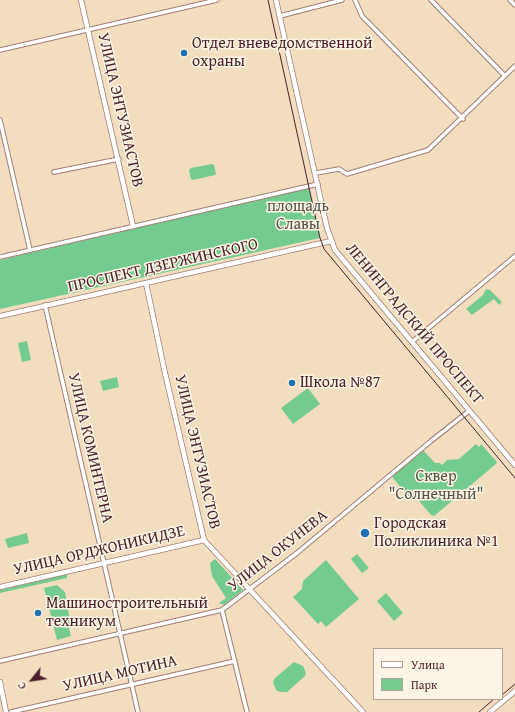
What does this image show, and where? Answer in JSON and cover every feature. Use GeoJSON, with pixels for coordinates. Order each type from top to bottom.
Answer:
{"type":"FeatureCollection","features":[{"type":"Feature","properties":{"kind":"street","name":"УЛИЦА ЭНТУЗИАСТОВ"},"geometry":{"type":"LineString","coordinates":[[81,0],[119,159],[133,226]]}},
{"type":"Feature","properties":{"kind":"street"},"geometry":{"type":"LineString","coordinates":[[0,50],[217,0]]}},
{"type":"Feature","properties":{"kind":"street","name":"ЛЕНИНГРАДСКИЙ ПРОСПЕКТ"},"geometry":{"type":"LineString","coordinates":[[276,0],[331,241],[335,250],[515,465]]}},
{"type":"Feature","properties":{"kind":"street"},"geometry":{"type":"LineString","coordinates":[[280,16],[342,0]]}},
{"type":"Feature","properties":{"kind":"street"},"geometry":{"type":"LineString","coordinates":[[355,0],[362,16],[462,119]]}},
{"type":"Feature","properties":{"kind":"street"},"geometry":{"type":"LineString","coordinates":[[431,0],[505,76]]}},
{"type":"Feature","properties":{"kind":"street"},"geometry":{"type":"LineString","coordinates":[[316,172],[339,168],[347,174],[425,152],[432,148],[515,66]]}},
{"type":"Feature","properties":{"kind":"street"},"geometry":{"type":"LineString","coordinates":[[0,120],[30,250]]}},
{"type":"Feature","properties":{"kind":"street"},"geometry":{"type":"LineString","coordinates":[[54,172],[119,159]]}},
{"type":"Feature","properties":{"kind":"street"},"geometry":{"type":"LineString","coordinates":[[0,257],[318,184]]}},
{"type":"Feature","properties":{"kind":"street","name":"ПРОСПЕКТ ДЗЕРЖИНСКОГО"},"geometry":{"type":"LineString","coordinates":[[0,316],[331,241]]}},
{"type":"Feature","properties":{"kind":"street"},"geometry":{"type":"LineString","coordinates":[[412,342],[515,256]]}},
{"type":"Feature","properties":{"kind":"street","name":"УЛИЦА ЭНТУЗИАСТОВ"},"geometry":{"type":"LineString","coordinates":[[146,283],[165,373],[204,540],[363,712]]}},
{"type":"Feature","properties":{"kind":"street","name":"УЛИЦА КОМИНТЕРНА"},"geometry":{"type":"LineString","coordinates":[[45,306],[138,712]]}},
{"type":"Feature","properties":{"kind":"street","name":"УЛИЦА ОКУНЕВА"},"geometry":{"type":"LineString","coordinates":[[0,661],[222,610],[250,590],[469,411]]}},
{"type":"Feature","properties":{"kind":"street","name":"УЛИЦА ОРДЖОНИКИДЗЕ"},"geometry":{"type":"LineString","coordinates":[[0,587],[204,540]]}},
{"type":"Feature","properties":{"kind":"street"},"geometry":{"type":"LineString","coordinates":[[222,610],[246,712]]}},
{"type":"Feature","properties":{"kind":"street","name":"УЛИЦА МОТИНА"},"geometry":{"type":"LineString","coordinates":[[11,712],[235,661]]}},
{"type":"Feature","properties":{"kind":"street"},"geometry":{"type":"LineString","coordinates":[[0,682],[6,712]]}},
{"type":"Feature","properties":{"kind":"street"},"geometry":{"type":"LineString","coordinates":[[490,712],[515,692]]}},
{"type":"Feature","properties":{"kind":"green space"},"geometry":{"type":"Polygon","coordinates":[[[212,164],[214,165],[215,175],[193,180],[191,179],[189,170],[191,168],[212,164]]]}},
{"type":"Feature","properties":{"kind":"green space","name":"площадь Славы"},"geometry":{"type":"Polygon","coordinates":[[[309,188],[320,238],[0,309],[0,260],[309,188]]]}},
{"type":"Feature","properties":{"kind":"green space"},"geometry":{"type":"Polygon","coordinates":[[[486,289],[490,290],[502,302],[499,305],[494,299],[472,315],[466,309],[483,295],[486,289]]]}},
{"type":"Feature","properties":{"kind":"green space"},"geometry":{"type":"Polygon","coordinates":[[[27,341],[31,360],[22,362],[18,343],[27,341]]]}},
{"type":"Feature","properties":{"kind":"green space"},"geometry":{"type":"Polygon","coordinates":[[[117,377],[119,387],[103,391],[100,381],[117,377]]]}},
{"type":"Feature","properties":{"kind":"green space"},"geometry":{"type":"Polygon","coordinates":[[[308,388],[320,404],[293,424],[281,408],[308,388]]]}},
{"type":"Feature","properties":{"kind":"green space","name":"Сквер \"Солнечный\""},"geometry":{"type":"Polygon","coordinates":[[[476,444],[479,447],[481,444],[497,462],[496,464],[434,516],[431,515],[413,494],[409,497],[393,478],[393,475],[423,450],[435,463],[440,463],[442,465],[447,460],[459,459],[476,444]]]}},
{"type":"Feature","properties":{"kind":"green space"},"geometry":{"type":"Polygon","coordinates":[[[27,533],[29,543],[8,548],[5,539],[27,533]]]}},
{"type":"Feature","properties":{"kind":"green space"},"geometry":{"type":"Polygon","coordinates":[[[357,554],[369,568],[362,573],[351,559],[357,554]]]}},
{"type":"Feature","properties":{"kind":"green space"},"geometry":{"type":"Polygon","coordinates":[[[215,559],[243,590],[224,605],[219,603],[226,598],[212,576],[210,563],[215,559]]]}},
{"type":"Feature","properties":{"kind":"green space"},"geometry":{"type":"Polygon","coordinates":[[[326,560],[359,599],[326,627],[321,621],[318,624],[293,597],[302,589],[303,581],[326,560]]]}},
{"type":"Feature","properties":{"kind":"green space"},"geometry":{"type":"Polygon","coordinates":[[[67,574],[67,578],[0,593],[0,590],[67,574]]]}},
{"type":"Feature","properties":{"kind":"green space"},"geometry":{"type":"Polygon","coordinates":[[[57,585],[65,592],[71,626],[69,629],[71,636],[57,640],[44,588],[57,585]]]}},
{"type":"Feature","properties":{"kind":"green space"},"geometry":{"type":"Polygon","coordinates":[[[386,593],[403,613],[394,621],[377,601],[386,593]]]}},
{"type":"Feature","properties":{"kind":"green space"},"geometry":{"type":"Polygon","coordinates":[[[294,662],[303,666],[306,673],[305,676],[287,692],[280,692],[276,690],[273,682],[275,678],[294,662]]]}},
{"type":"Feature","properties":{"kind":"tram line"},"geometry":{"type":"LineString","coordinates":[[268,0],[320,238],[324,249],[515,478]]}},
{"type":"Feature","properties":{"kind":"tram line"},"geometry":{"type":"LineString","coordinates":[[503,694],[515,684]]}},
{"type":"Feature","properties":{"kind":"tram line"},"geometry":{"type":"LineString","coordinates":[[479,712],[493,700]]}},
{"type":"Feature","properties":{"kind":"place","name":"Отдел вневедомственной охраны"},"geometry":{"type":"Point","coordinates":[184,53]}},
{"type":"Feature","properties":{"kind":"place","name":"Школа №87"},"geometry":{"type":"Point","coordinates":[292,383]}},
{"type":"Feature","properties":{"kind":"place","name":"Городская Поликлиника №1"},"geometry":{"type":"Point","coordinates":[365,533]}},
{"type":"Feature","properties":{"kind":"place","name":"Машиностроительный техникум"},"geometry":{"type":"Point","coordinates":[38,613]}}]}
